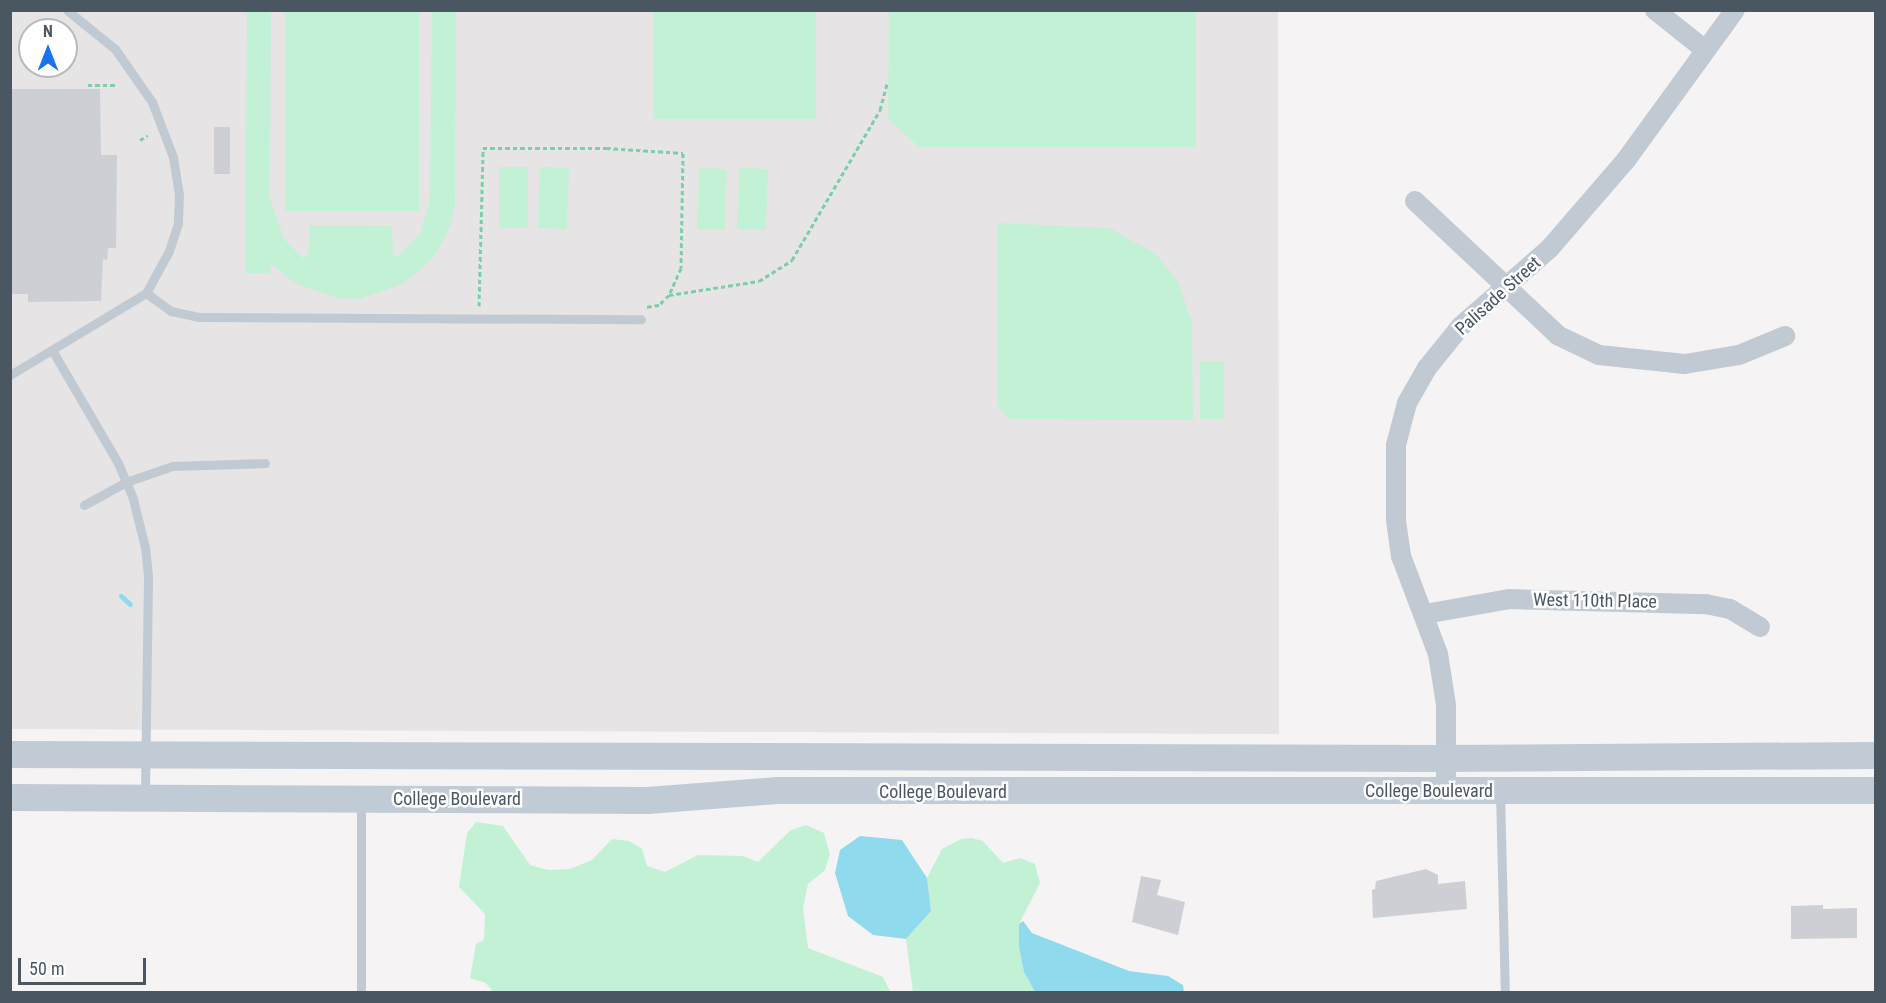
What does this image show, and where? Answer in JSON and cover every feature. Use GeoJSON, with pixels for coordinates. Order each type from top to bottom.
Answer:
{"type":"FeatureCollection","features":[{"type":"Feature","properties":{"kind":"main road","name":"College Boulevard"},"geometry":{"type":"LineString","coordinates":[[10,754],[1445,758],[1875,755]]}},
{"type":"Feature","properties":{"kind":"main road","name":"College Boulevard"},"geometry":{"type":"LineString","coordinates":[[10,797],[647,800],[777,790],[1875,790]]}},
{"type":"Feature","properties":{"kind":"street"},"geometry":{"type":"LineString","coordinates":[[1655,10],[1704,49]]}},
{"type":"Feature","properties":{"kind":"street","name":"Palisade Street"},"geometry":{"type":"LineString","coordinates":[[1446,791],[1444,695],[1438,654],[1425,614],[1401,556],[1396,519],[1396,445],[1407,403],[1427,368],[1461,326],[1508,288],[1550,248],[1626,160],[1704,49],[1735,10]]}},
{"type":"Feature","properties":{"kind":"street"},"geometry":{"type":"LineString","coordinates":[[1415,201],[1559,336],[1599,355],[1684,364],[1739,355],[1785,336]]}},
{"type":"Feature","properties":{"kind":"street","name":"West 110th Place"},"geometry":{"type":"LineString","coordinates":[[1425,614],[1509,599],[1706,604],[1730,609],[1760,627]]}},
{"type":"Feature","properties":{"kind":"lane"},"geometry":{"type":"LineString","coordinates":[[10,375],[146,293],[170,252],[178,222],[179,195],[167,134],[141,81],[115,49],[68,10]]}},
{"type":"Feature","properties":{"kind":"lane"},"geometry":{"type":"LineString","coordinates":[[81,19],[87,10]]}},
{"type":"Feature","properties":{"kind":"lane"},"geometry":{"type":"LineString","coordinates":[[146,293],[171,311],[199,317],[641,319]]}},
{"type":"Feature","properties":{"kind":"lane"},"geometry":{"type":"LineString","coordinates":[[52,350],[126,482],[145,547],[148,577],[145,798]]}},
{"type":"Feature","properties":{"kind":"lane"},"geometry":{"type":"LineString","coordinates":[[84,505],[126,482],[191,463],[265,463]]}},
{"type":"Feature","properties":{"kind":"lane"},"geometry":{"type":"LineString","coordinates":[[1500,791],[1505,993]]}},
{"type":"Feature","properties":{"kind":"lane"},"geometry":{"type":"LineString","coordinates":[[361,993],[362,798]]}},
{"type":"Feature","properties":{"kind":"path"},"geometry":{"type":"LineString","coordinates":[[669,295],[759,281],[792,260],[880,110],[887,84]]}},
{"type":"Feature","properties":{"kind":"path"},"geometry":{"type":"LineString","coordinates":[[88,85],[117,85]]}},
{"type":"Feature","properties":{"kind":"path"},"geometry":{"type":"LineString","coordinates":[[140,140],[147,135]]}},
{"type":"Feature","properties":{"kind":"path"},"geometry":{"type":"LineString","coordinates":[[479,307],[483,148],[606,148],[683,153],[681,268],[669,295],[659,305],[644,308]]}},
{"type":"Feature","properties":{"kind":"shaded area"},"geometry":{"type":"Polygon","coordinates":[[[11,11],[1278,11],[1279,734],[11,729],[11,11]]]}},
{"type":"Feature","properties":{"kind":"green space"},"geometry":{"type":"Polygon","coordinates":[[[247,11],[271,11],[270,198],[284,239],[304,259],[308,254],[310,225],[392,226],[393,254],[397,258],[421,232],[430,199],[432,11],[456,11],[455,203],[450,227],[433,258],[403,284],[359,299],[338,298],[294,283],[271,263],[270,273],[245,273],[247,11]]]}},
{"type":"Feature","properties":{"kind":"green space"},"geometry":{"type":"Polygon","coordinates":[[[285,11],[419,11],[419,211],[285,211],[285,11]]]}},
{"type":"Feature","properties":{"kind":"green space"},"geometry":{"type":"Polygon","coordinates":[[[654,11],[816,11],[816,119],[654,119],[654,11]]]}},
{"type":"Feature","properties":{"kind":"green space"},"geometry":{"type":"Polygon","coordinates":[[[889,11],[1196,11],[1196,147],[919,147],[888,119],[889,11]]]}},
{"type":"Feature","properties":{"kind":"green space"},"geometry":{"type":"Polygon","coordinates":[[[499,167],[528,167],[528,228],[499,228],[499,167]]]}},
{"type":"Feature","properties":{"kind":"green space"},"geometry":{"type":"Polygon","coordinates":[[[540,167],[569,168],[567,229],[538,228],[540,167]]]}},
{"type":"Feature","properties":{"kind":"green space"},"geometry":{"type":"Polygon","coordinates":[[[699,168],[727,169],[725,230],[697,229],[699,168]]]}},
{"type":"Feature","properties":{"kind":"green space"},"geometry":{"type":"Polygon","coordinates":[[[739,168],[768,169],[766,230],[737,229],[739,168]]]}},
{"type":"Feature","properties":{"kind":"green space"},"geometry":{"type":"Polygon","coordinates":[[[998,223],[1109,228],[1156,254],[1177,280],[1192,321],[1193,420],[1009,419],[998,407],[998,223]]]}},
{"type":"Feature","properties":{"kind":"green space"},"geometry":{"type":"Polygon","coordinates":[[[1200,361],[1224,361],[1224,419],[1200,419],[1200,361]]]}},
{"type":"Feature","properties":{"kind":"green space"},"geometry":{"type":"Polygon","coordinates":[[[476,822],[503,826],[530,865],[548,870],[570,869],[592,860],[612,839],[629,841],[642,849],[647,866],[665,872],[698,855],[743,856],[758,862],[791,830],[806,825],[824,833],[830,854],[825,870],[808,884],[803,908],[808,948],[883,977],[890,991],[493,992],[486,983],[470,978],[476,944],[484,940],[485,914],[459,887],[467,833],[476,822]]]}},
{"type":"Feature","properties":{"kind":"green space"},"geometry":{"type":"Polygon","coordinates":[[[972,838],[983,841],[1003,863],[1020,858],[1035,864],[1040,883],[1019,924],[1024,972],[1035,992],[913,992],[906,939],[931,911],[927,878],[942,849],[961,839],[972,838]]]}},
{"type":"Feature","properties":{"kind":"water"},"geometry":{"type":"Polygon","coordinates":[[[860,836],[902,840],[927,878],[931,911],[906,939],[873,935],[848,916],[835,873],[840,850],[860,836]]]}},
{"type":"Feature","properties":{"kind":"water"},"geometry":{"type":"Polygon","coordinates":[[[1023,921],[1032,933],[1129,971],[1168,976],[1183,985],[1184,992],[1035,992],[1024,972],[1019,947],[1019,924],[1023,921]]]}},
{"type":"Feature","properties":{"kind":"building"},"geometry":{"type":"Polygon","coordinates":[[[10,89],[100,89],[101,155],[117,155],[116,248],[108,248],[107,260],[103,259],[101,301],[28,302],[28,294],[10,294],[10,89]]]}},
{"type":"Feature","properties":{"kind":"building"},"geometry":{"type":"Polygon","coordinates":[[[214,127],[230,127],[230,174],[214,174],[214,127]]]}},
{"type":"Feature","properties":{"kind":"building"},"geometry":{"type":"Polygon","coordinates":[[[1426,869],[1438,875],[1438,884],[1465,881],[1467,909],[1373,918],[1372,890],[1375,889],[1376,881],[1426,869]]]}},
{"type":"Feature","properties":{"kind":"building"},"geometry":{"type":"Polygon","coordinates":[[[1141,876],[1161,880],[1157,895],[1185,902],[1178,935],[1132,922],[1141,876]]]}},
{"type":"Feature","properties":{"kind":"building"},"geometry":{"type":"Polygon","coordinates":[[[1823,905],[1823,909],[1857,908],[1857,938],[1791,939],[1791,906],[1823,905]]]}},
{"type":"Feature","properties":{"kind":"waterway"},"geometry":{"type":"LineString","coordinates":[[121,596],[130,604]]}}]}
